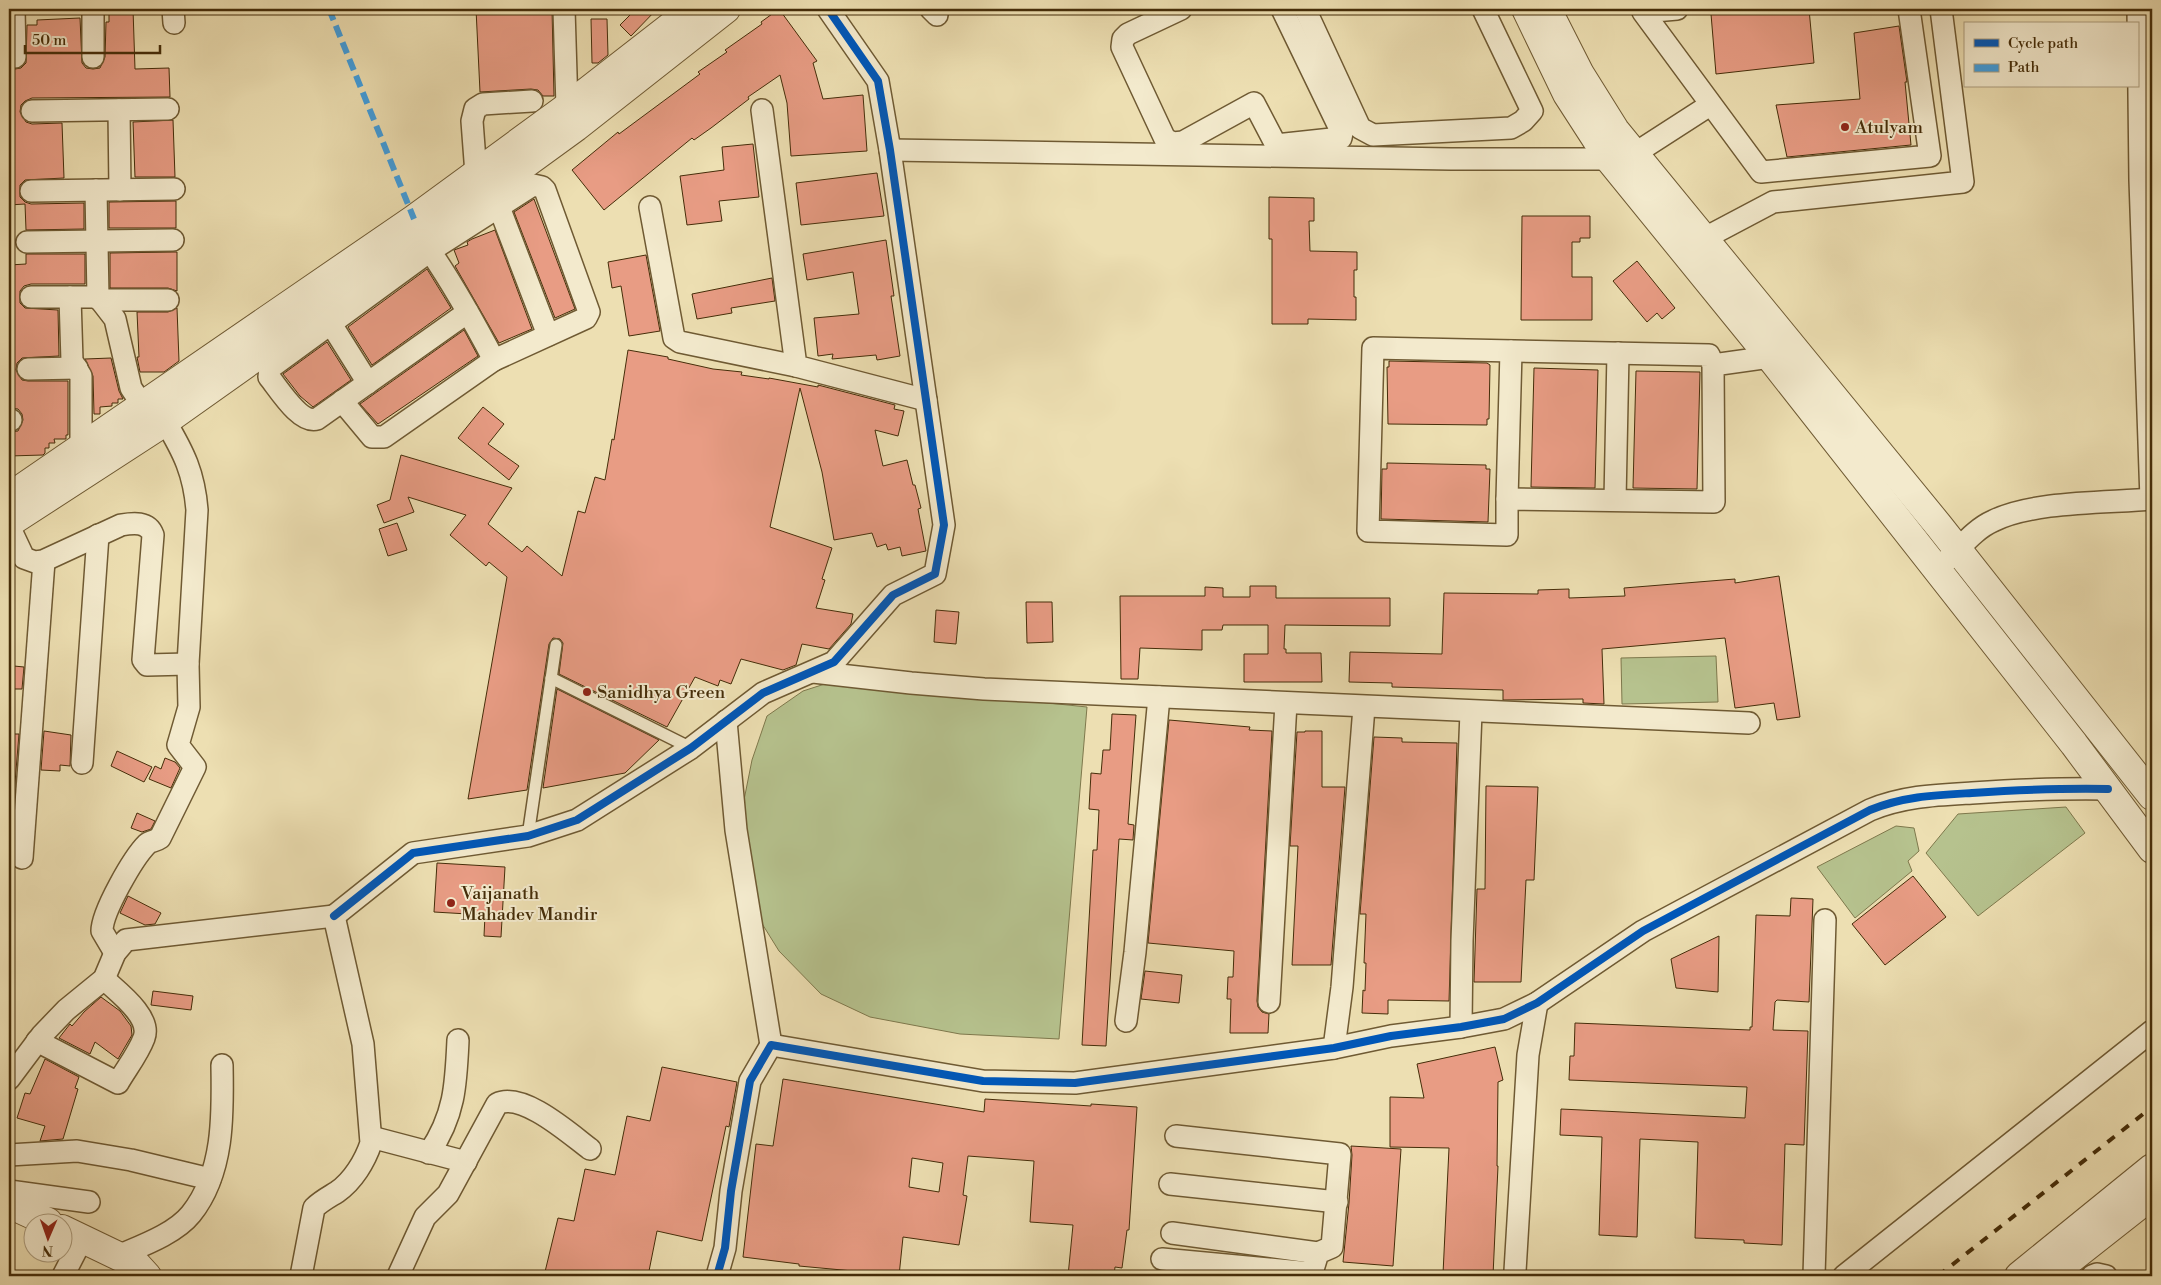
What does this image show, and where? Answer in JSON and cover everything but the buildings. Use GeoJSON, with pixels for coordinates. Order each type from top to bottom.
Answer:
{"type":"FeatureCollection","features":[{"type":"Feature","properties":{"kind":"street"},"geometry":{"type":"LineString","coordinates":[[14,9],[15,57]]}},
{"type":"Feature","properties":{"kind":"street"},"geometry":{"type":"LineString","coordinates":[[93,9],[93,57]]}},
{"type":"Feature","properties":{"kind":"street"},"geometry":{"type":"LineString","coordinates":[[564,9],[567,107]]}},
{"type":"Feature","properties":{"kind":"street"},"geometry":{"type":"LineString","coordinates":[[188,664],[147,664],[143,660],[153,535],[147,526],[132,523],[121,525],[44,561],[35,562],[24,558],[9,525],[155,418],[694,9]]}},
{"type":"Feature","properties":{"kind":"street"},"geometry":{"type":"LineString","coordinates":[[468,312],[311,421],[303,418],[269,377],[270,368],[331,324],[426,245],[726,9]]}},
{"type":"Feature","properties":{"kind":"street"},"geometry":{"type":"LineString","coordinates":[[9,1079],[37,1041],[66,1010],[104,979],[115,954],[126,940],[334,916],[414,853],[528,836],[577,820],[691,748],[763,693],[834,662],[893,595],[935,574],[944,525],[890,150],[878,81],[828,9]]}},
{"type":"Feature","properties":{"kind":"street"},"geometry":{"type":"LineString","coordinates":[[1181,9],[1128,34],[1123,39],[1122,47],[1165,139],[1173,143],[1183,142],[1254,103],[1278,150]]}},
{"type":"Feature","properties":{"kind":"street"},"geometry":{"type":"LineString","coordinates":[[890,150],[1222,155],[1278,150],[1340,138],[1342,133],[1282,9]]}},
{"type":"Feature","properties":{"kind":"street"},"geometry":{"type":"LineString","coordinates":[[1305,9],[1360,128],[1366,133],[1373,135],[1511,128],[1523,121],[1532,111],[1482,9]]}},
{"type":"Feature","properties":{"kind":"street"},"geometry":{"type":"LineString","coordinates":[[1526,9],[1567,94],[1621,156],[1703,239],[1957,550],[2098,725],[2152,796]]}},
{"type":"Feature","properties":{"kind":"street"},"geometry":{"type":"LineString","coordinates":[[1547,9],[1580,74],[1615,130],[1621,156],[1770,357],[2074,744],[2152,849]]}},
{"type":"Feature","properties":{"kind":"street"},"geometry":{"type":"LineString","coordinates":[[1677,9],[1643,12],[1761,172],[1930,156],[1909,9]]}},
{"type":"Feature","properties":{"kind":"street"},"geometry":{"type":"LineString","coordinates":[[1703,239],[1773,202],[1963,182],[1941,9]]}},
{"type":"Feature","properties":{"kind":"street"},"geometry":{"type":"LineString","coordinates":[[1936,569],[1982,527],[2013,513],[2037,508],[2152,500],[2140,180],[2138,9]]}},
{"type":"Feature","properties":{"kind":"street"},"geometry":{"type":"LineString","coordinates":[[476,174],[472,121],[475,109],[483,104],[532,102]]}},
{"type":"Feature","properties":{"kind":"street"},"geometry":{"type":"LineString","coordinates":[[1278,150],[1451,159],[1621,156],[1710,105]]}},
{"type":"Feature","properties":{"kind":"street"},"geometry":{"type":"LineString","coordinates":[[32,111],[168,109]]}},
{"type":"Feature","properties":{"kind":"street"},"geometry":{"type":"LineString","coordinates":[[119,110],[120,190]]}},
{"type":"Feature","properties":{"kind":"street"},"geometry":{"type":"LineString","coordinates":[[762,110],[796,366]]}},
{"type":"Feature","properties":{"kind":"street"},"geometry":{"type":"LineString","coordinates":[[1208,128],[1222,155]]}},
{"type":"Feature","properties":{"kind":"street"},"geometry":{"type":"LineString","coordinates":[[1446,131],[1451,159]]}},
{"type":"Feature","properties":{"kind":"street"},"geometry":{"type":"LineString","coordinates":[[9,497],[81,448],[155,418],[426,245],[499,207],[533,185],[542,187],[545,190],[589,312],[586,318],[494,360],[384,437],[372,436],[342,401]]}},
{"type":"Feature","properties":{"kind":"street"},"geometry":{"type":"LineString","coordinates":[[31,190],[174,189]]}},
{"type":"Feature","properties":{"kind":"street"},"geometry":{"type":"LineString","coordinates":[[96,190],[99,299],[114,319],[131,388],[189,466],[195,486],[197,502],[188,664],[189,707],[178,744],[195,767],[195,770],[160,838],[148,842],[130,868],[106,912],[102,931],[115,954]]}},
{"type":"Feature","properties":{"kind":"street"},"geometry":{"type":"LineString","coordinates":[[499,207],[548,336]]}},
{"type":"Feature","properties":{"kind":"street"},"geometry":{"type":"LineString","coordinates":[[650,207],[674,338],[680,342],[796,366],[926,400]]}},
{"type":"Feature","properties":{"kind":"street"},"geometry":{"type":"LineString","coordinates":[[27,242],[173,240]]}},
{"type":"Feature","properties":{"kind":"street"},"geometry":{"type":"LineString","coordinates":[[426,245],[453,284],[494,360]]}},
{"type":"Feature","properties":{"kind":"street"},"geometry":{"type":"LineString","coordinates":[[31,296],[168,300]]}},
{"type":"Feature","properties":{"kind":"street"},"geometry":{"type":"LineString","coordinates":[[70,297],[72,360],[81,376],[81,448]]}},
{"type":"Feature","properties":{"kind":"street"},"geometry":{"type":"LineString","coordinates":[[331,324],[368,383]]}},
{"type":"Feature","properties":{"kind":"street"},"geometry":{"type":"LineString","coordinates":[[1508,499],[1714,502],[1713,365],[1709,355],[1373,348],[1368,531],[1507,534],[1511,351]]}},
{"type":"Feature","properties":{"kind":"street"},"geometry":{"type":"LineString","coordinates":[[1616,500],[1618,353]]}},
{"type":"Feature","properties":{"kind":"street"},"geometry":{"type":"LineString","coordinates":[[1713,365],[1770,357]]}},
{"type":"Feature","properties":{"kind":"street"},"geometry":{"type":"LineString","coordinates":[[28,369],[77,368]]}},
{"type":"Feature","properties":{"kind":"street"},"geometry":{"type":"LineString","coordinates":[[82,763],[98,535]]}},
{"type":"Feature","properties":{"kind":"street"},"geometry":{"type":"LineString","coordinates":[[22,858],[44,561]]}},
{"type":"Feature","properties":{"kind":"street"},"geometry":{"type":"LineString","coordinates":[[812,671],[911,684],[1470,712],[1749,723]]}},
{"type":"Feature","properties":{"kind":"street"},"geometry":{"type":"LineString","coordinates":[[1126,1021],[1136,942],[1159,697]]}},
{"type":"Feature","properties":{"kind":"street"},"geometry":{"type":"LineString","coordinates":[[1269,1002],[1286,703]]}},
{"type":"Feature","properties":{"kind":"street"},"geometry":{"type":"LineString","coordinates":[[1334,1048],[1342,987],[1364,707]]}},
{"type":"Feature","properties":{"kind":"street"},"geometry":{"type":"LineString","coordinates":[[1461,1027],[1470,712]]}},
{"type":"Feature","properties":{"kind":"street"},"geometry":{"type":"LineString","coordinates":[[718,1276],[725,1248],[731,1191],[750,1081],[771,1046],[736,830],[726,721]]}},
{"type":"Feature","properties":{"kind":"street"},"geometry":{"type":"LineString","coordinates":[[2074,744],[2098,725]]}},
{"type":"Feature","properties":{"kind":"street"},"geometry":{"type":"LineString","coordinates":[[771,1046],[983,1082],[1075,1083],[1334,1048],[1391,1036],[1461,1027],[1504,1019],[1537,1003],[1643,931],[1870,810],[1891,801],[1916,797],[2042,788],[2108,789]]}},
{"type":"Feature","properties":{"kind":"street"},"geometry":{"type":"LineString","coordinates":[[300,1276],[314,1208],[322,1200],[337,1192],[352,1177],[367,1154],[371,1137],[363,1044],[334,916]]}},
{"type":"Feature","properties":{"kind":"street"},"geometry":{"type":"LineString","coordinates":[[1814,1276],[1826,920]]}},
{"type":"Feature","properties":{"kind":"street"},"geometry":{"type":"LineString","coordinates":[[37,1041],[118,1083],[144,1039],[145,1028],[139,1014],[104,979]]}},
{"type":"Feature","properties":{"kind":"street"},"geometry":{"type":"LineString","coordinates":[[1515,1271],[1528,1055],[1537,1003]]}},
{"type":"Feature","properties":{"kind":"street"},"geometry":{"type":"LineString","coordinates":[[1844,1276],[2152,1030]]}},
{"type":"Feature","properties":{"kind":"street"},"geometry":{"type":"LineString","coordinates":[[429,1153],[439,1138],[455,1090],[458,1040]]}},
{"type":"Feature","properties":{"kind":"street"},"geometry":{"type":"LineString","coordinates":[[118,1256],[154,1240],[190,1215],[210,1179],[216,1161],[222,1112],[222,1065]]}},
{"type":"Feature","properties":{"kind":"street"},"geometry":{"type":"LineString","coordinates":[[398,1276],[424,1217],[448,1194],[496,1104],[504,1100],[542,1113],[590,1149]]}},
{"type":"Feature","properties":{"kind":"street"},"geometry":{"type":"LineString","coordinates":[[1172,1233],[1318,1252],[1332,1247],[1340,1154],[1176,1136]]}},
{"type":"Feature","properties":{"kind":"street"},"geometry":{"type":"LineString","coordinates":[[371,1137],[466,1162]]}},
{"type":"Feature","properties":{"kind":"street"},"geometry":{"type":"LineString","coordinates":[[9,1156],[77,1151],[131,1160],[210,1179]]}},
{"type":"Feature","properties":{"kind":"street"},"geometry":{"type":"LineString","coordinates":[[2019,1276],[2152,1168]]}},
{"type":"Feature","properties":{"kind":"street"},"geometry":{"type":"LineString","coordinates":[[1170,1184],[1337,1202]]}},
{"type":"Feature","properties":{"kind":"street"},"geometry":{"type":"LineString","coordinates":[[9,1191],[89,1202]]}},
{"type":"Feature","properties":{"kind":"street"},"geometry":{"type":"LineString","coordinates":[[2048,1276],[2152,1195]]}},
{"type":"Feature","properties":{"kind":"street"},"geometry":{"type":"LineString","coordinates":[[9,1204],[26,1212]]}},
{"type":"Feature","properties":{"kind":"street"},"geometry":{"type":"LineString","coordinates":[[72,1234],[137,1266],[147,1276]]}},
{"type":"Feature","properties":{"kind":"street"},"geometry":{"type":"LineString","coordinates":[[1162,1259],[1311,1274],[1318,1252]]}},
{"type":"Feature","properties":{"kind":"street"},"geometry":{"type":"LineString","coordinates":[[63,1276],[66,1262]]}},
{"type":"Feature","properties":{"kind":"street"},"geometry":{"type":"LineString","coordinates":[[2092,1276],[2097,1274],[2106,1276]]}},
{"type":"Feature","properties":{"kind":"lane"},"geometry":{"type":"LineString","coordinates":[[528,836],[556,646]]}},
{"type":"Feature","properties":{"kind":"lane"},"geometry":{"type":"LineString","coordinates":[[551,678],[691,748]]}},
{"type":"Feature","properties":{"kind":"green space"},"geometry":{"type":"Polygon","coordinates":[[[1716,656],[1718,702],[1622,704],[1621,658],[1716,656]]]}},
{"type":"Feature","properties":{"kind":"green space"},"geometry":{"type":"Polygon","coordinates":[[[834,681],[1087,707],[1059,1039],[960,1034],[870,1017],[821,994],[779,951],[761,922],[742,810],[752,760],[767,716],[803,691],[834,681]]]}},
{"type":"Feature","properties":{"kind":"green space"},"geometry":{"type":"Polygon","coordinates":[[[2066,807],[2085,833],[1978,916],[1926,853],[1958,814],[2066,807]]]}},
{"type":"Feature","properties":{"kind":"green space"},"geometry":{"type":"Polygon","coordinates":[[[1896,826],[1914,828],[1919,851],[1908,861],[1912,871],[1855,918],[1817,867],[1896,826]]]}},
{"type":"Feature","properties":{"kind":"railway"},"geometry":{"type":"LineString","coordinates":[[1938,1276],[2152,1107]]}},
{"type":"Feature","properties":{"kind":"marked path"},"geometry":{"type":"LineString","coordinates":[[329,9],[414,219]]}},
{"type":"Feature","properties":{"kind":"cycle path"},"geometry":{"type":"LineString","coordinates":[[334,916],[413,853],[528,836],[577,820],[691,748],[763,693],[834,662],[893,595],[935,574],[944,525],[890,150],[878,81],[828,9]]}},
{"type":"Feature","properties":{"kind":"cycle path"},"geometry":{"type":"LineString","coordinates":[[717,1276],[725,1248],[731,1191],[750,1081],[771,1045],[983,1081],[1075,1083],[1334,1048],[1391,1036],[1461,1027],[1504,1019],[1537,1003],[1643,931],[1870,810],[1883,805],[1908,799],[1989,792],[2108,789]]}},
{"type":"Feature","properties":{"kind":"place","name":"Atulyam"},"geometry":{"type":"Point","coordinates":[1845,127]}},
{"type":"Feature","properties":{"kind":"place","name":"Sanidhya Green"},"geometry":{"type":"Point","coordinates":[587,692]}},
{"type":"Feature","properties":{"kind":"place","name":"Vaijanath Mahadev Mandir"},"geometry":{"type":"Point","coordinates":[451,903]}}]}
